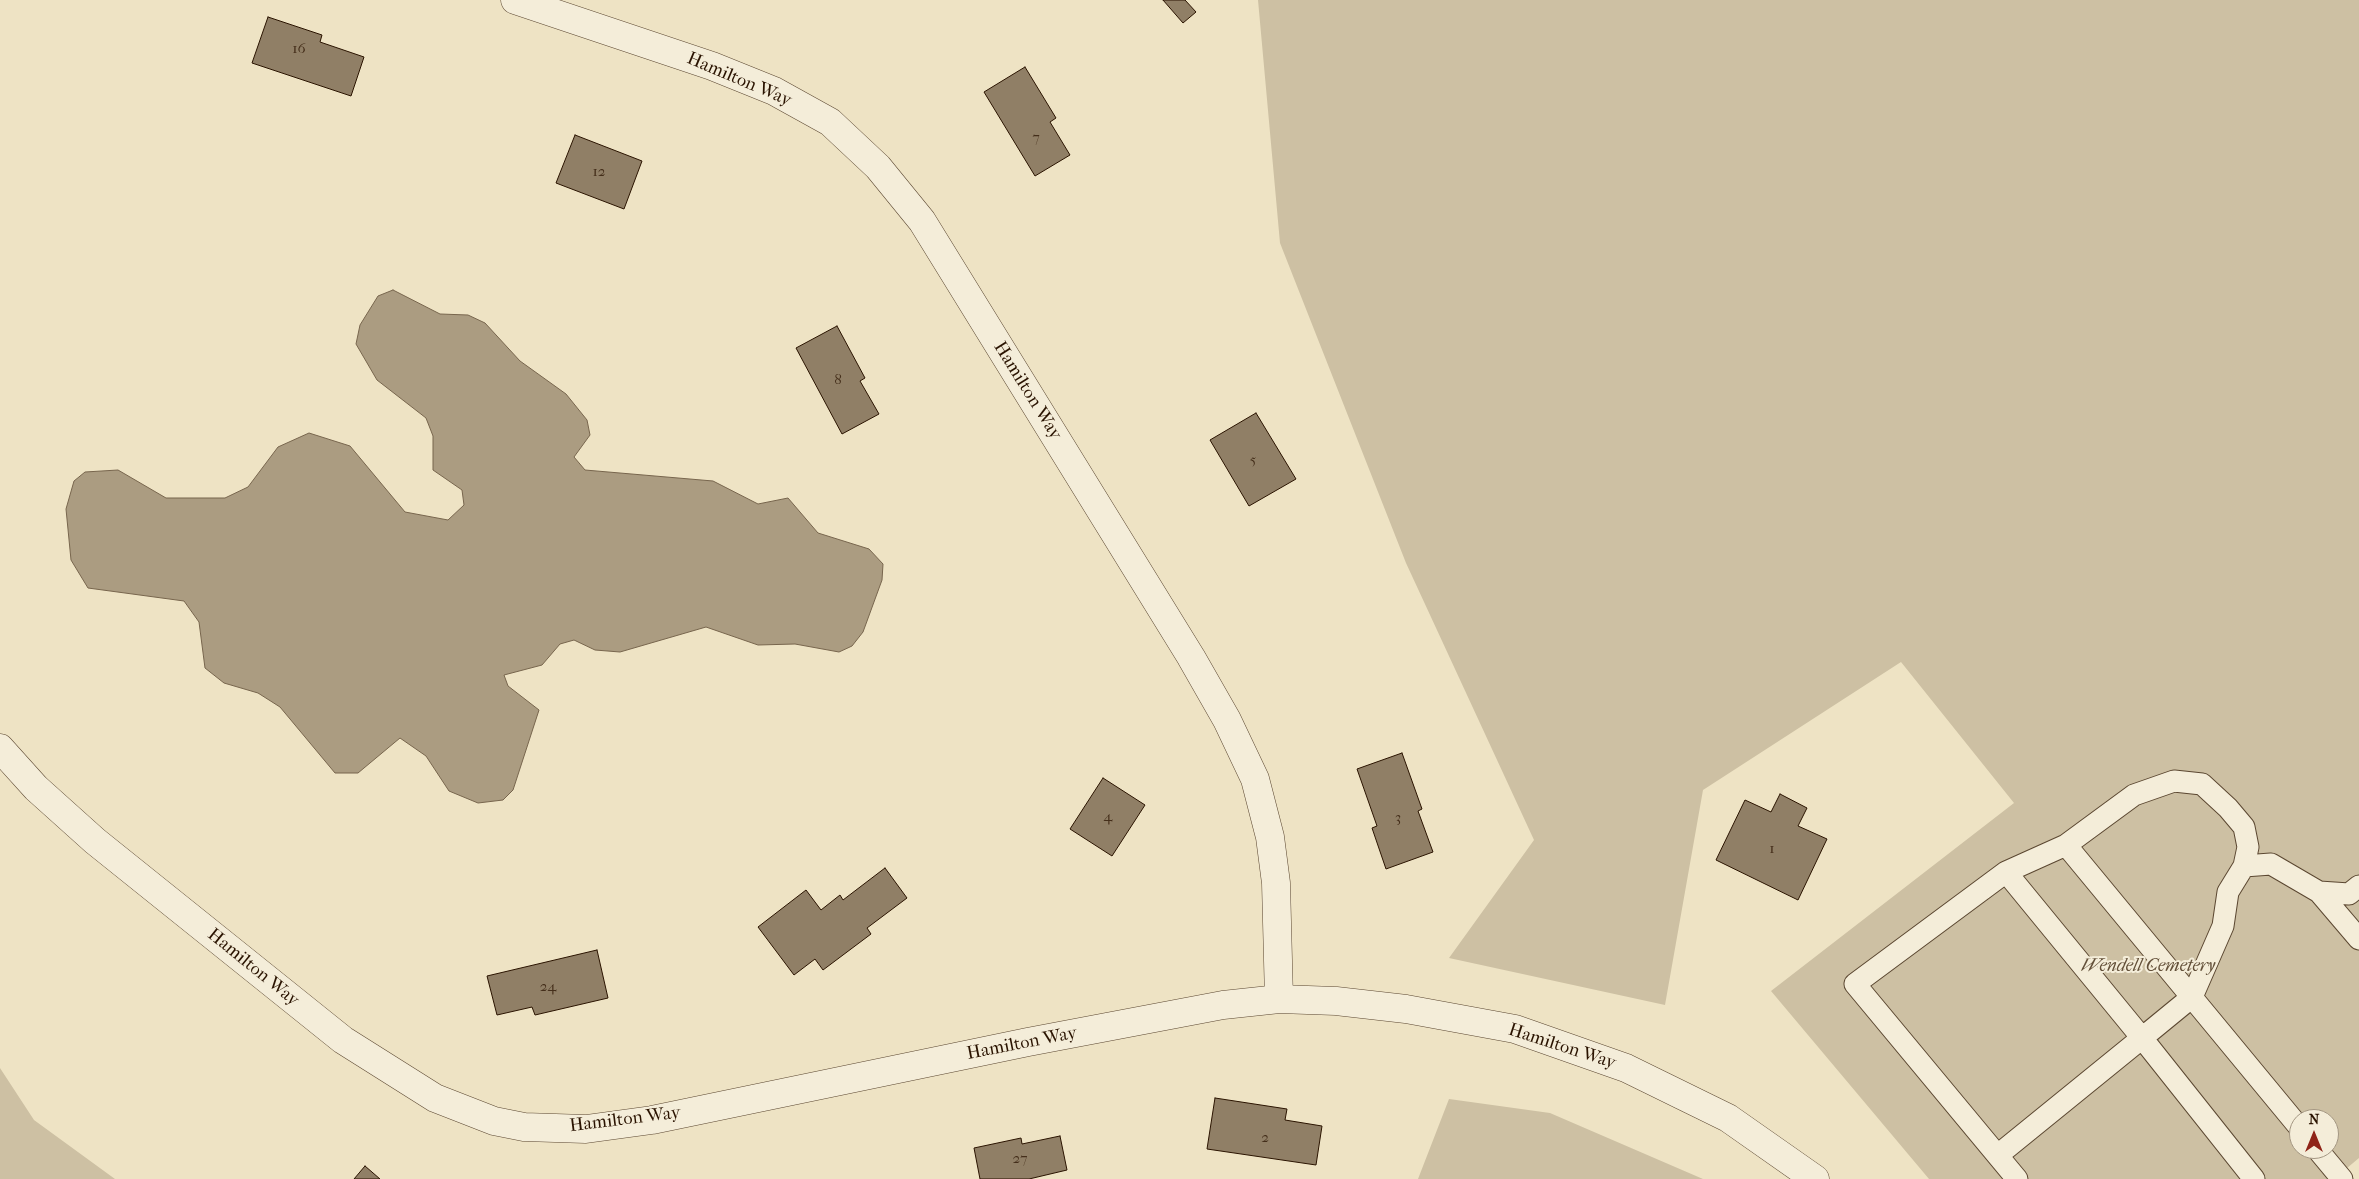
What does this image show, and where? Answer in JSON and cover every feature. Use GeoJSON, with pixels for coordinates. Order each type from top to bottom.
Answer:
{"type":"FeatureCollection","features":[{"type":"Feature","properties":{"kind":"street","name":"Hamilton Way"},"geometry":{"type":"LineString","coordinates":[[515,0],[712,66],[774,91],[830,122],[878,167],[922,221],[1228,720],[1255,780],[1270,838],[1276,883],[1279,1000]]}},
{"type":"Feature","properties":{"kind":"street","name":"Hamilton Way"},"geometry":{"type":"LineString","coordinates":[[0,748],[36,788],[95,841],[343,1040],[435,1098],[494,1121],[524,1127],[586,1129],[652,1120],[1028,1042],[1222,1006],[1279,1000],[1336,1001],[1406,1009],[1515,1029],[1626,1068],[1719,1114],[1815,1179]]}},
{"type":"Feature","properties":{"kind":"lane"},"geometry":{"type":"LineString","coordinates":[[1998,1156],[2192,997],[2222,926],[2228,892],[2244,866],[2248,847],[2244,827],[2228,808],[2202,784],[2174,781],[2134,795],[2066,845],[2006,872],[1855,984],[2017,1179]]}},
{"type":"Feature","properties":{"kind":"lane"},"geometry":{"type":"LineString","coordinates":[[2066,845],[2289,1115]]}},
{"type":"Feature","properties":{"kind":"lane"},"geometry":{"type":"LineString","coordinates":[[2244,866],[2271,864],[2319,892],[2359,939]]}},
{"type":"Feature","properties":{"kind":"lane"},"geometry":{"type":"LineString","coordinates":[[2006,872],[2254,1179]]}},
{"type":"Feature","properties":{"kind":"lane"},"geometry":{"type":"LineString","coordinates":[[2319,892],[2349,894],[2359,886]]}},
{"type":"Feature","properties":{"kind":"lane"},"geometry":{"type":"LineString","coordinates":[[2325,1159],[2342,1179]]}},
{"type":"Feature","properties":{"kind":"green space","name":"Wendell Cemetery"},"geometry":{"type":"Polygon","coordinates":[[[1258,0],[2359,0],[2359,1158],[2334,1179],[1929,1179],[1771,991],[2014,803],[1901,662],[1703,790],[1665,1005],[1449,958],[1534,840],[1406,563],[1280,243],[1258,0]]]}},
{"type":"Feature","properties":{"kind":"green space"},"geometry":{"type":"Polygon","coordinates":[[[0,1068],[34,1120],[115,1179],[0,1179],[0,1068]]]}},
{"type":"Feature","properties":{"kind":"green space"},"geometry":{"type":"Polygon","coordinates":[[[1449,1099],[1550,1113],[1703,1179],[1418,1179],[1449,1099]]]}},
{"type":"Feature","properties":{"kind":"shaded area"},"geometry":{"type":"Polygon","coordinates":[[[393,290],[440,314],[468,315],[485,323],[520,361],[566,394],[587,420],[590,435],[574,457],[585,470],[713,481],[758,504],[788,498],[818,533],[869,549],[883,564],[882,580],[863,632],[852,646],[839,652],[795,644],[758,645],[706,627],[620,652],[595,650],[574,640],[560,644],[542,665],[504,675],[508,686],[539,710],[513,790],[503,800],[478,803],[449,791],[426,756],[400,738],[358,773],[335,773],[280,707],[258,693],[224,683],[205,668],[199,622],[184,601],[88,588],[71,560],[66,509],[74,481],[85,472],[118,470],[166,498],[225,498],[248,487],[278,447],[309,433],[350,446],[405,512],[448,520],[464,505],[462,490],[433,470],[433,436],[426,418],[377,380],[356,344],[360,325],[378,296],[393,290]]]}},
{"type":"Feature","properties":{"kind":"building"},"geometry":{"type":"Polygon","coordinates":[[[1163,0],[1185,0],[1196,12],[1183,23],[1163,0]]]}},
{"type":"Feature","properties":{"kind":"building"},"geometry":{"type":"Polygon","coordinates":[[[268,17],[322,35],[320,42],[364,57],[351,96],[252,63],[268,17]]]}},
{"type":"Feature","properties":{"kind":"building"},"geometry":{"type":"Polygon","coordinates":[[[1025,67],[1056,118],[1050,122],[1070,155],[1035,176],[984,92],[1025,67]]]}},
{"type":"Feature","properties":{"kind":"building"},"geometry":{"type":"Polygon","coordinates":[[[575,135],[642,161],[624,209],[556,183],[575,135]]]}},
{"type":"Feature","properties":{"kind":"building"},"geometry":{"type":"Polygon","coordinates":[[[837,326],[865,378],[860,381],[879,414],[842,434],[796,348],[837,326]]]}},
{"type":"Feature","properties":{"kind":"building"},"geometry":{"type":"Polygon","coordinates":[[[1256,413],[1296,479],[1249,506],[1210,440],[1256,413]]]}},
{"type":"Feature","properties":{"kind":"building"},"geometry":{"type":"Polygon","coordinates":[[[1402,753],[1422,809],[1418,811],[1433,852],[1386,869],[1372,828],[1377,826],[1357,769],[1402,753]]]}},
{"type":"Feature","properties":{"kind":"building"},"geometry":{"type":"Polygon","coordinates":[[[1103,778],[1145,805],[1112,856],[1070,829],[1103,778]]]}},
{"type":"Feature","properties":{"kind":"building"},"geometry":{"type":"Polygon","coordinates":[[[1780,794],[1807,808],[1798,826],[1827,839],[1798,900],[1716,860],[1745,800],[1771,812],[1780,794]]]}},
{"type":"Feature","properties":{"kind":"building"},"geometry":{"type":"Polygon","coordinates":[[[885,868],[907,898],[867,928],[871,934],[823,970],[815,959],[794,975],[758,927],[806,890],[821,910],[840,895],[843,900],[885,868]]]}},
{"type":"Feature","properties":{"kind":"building"},"geometry":{"type":"Polygon","coordinates":[[[597,950],[608,998],[535,1015],[532,1007],[497,1015],[487,976],[597,950]]]}},
{"type":"Feature","properties":{"kind":"building"},"geometry":{"type":"Polygon","coordinates":[[[1215,1098],[1287,1109],[1285,1120],[1322,1126],[1316,1165],[1207,1149],[1215,1098]]]}},
{"type":"Feature","properties":{"kind":"building"},"geometry":{"type":"Polygon","coordinates":[[[1060,1136],[1067,1170],[1029,1179],[980,1179],[974,1148],[1021,1138],[1022,1144],[1060,1136]]]}},
{"type":"Feature","properties":{"kind":"building"},"geometry":{"type":"Polygon","coordinates":[[[365,1166],[380,1179],[354,1179],[365,1166]]]}}]}
